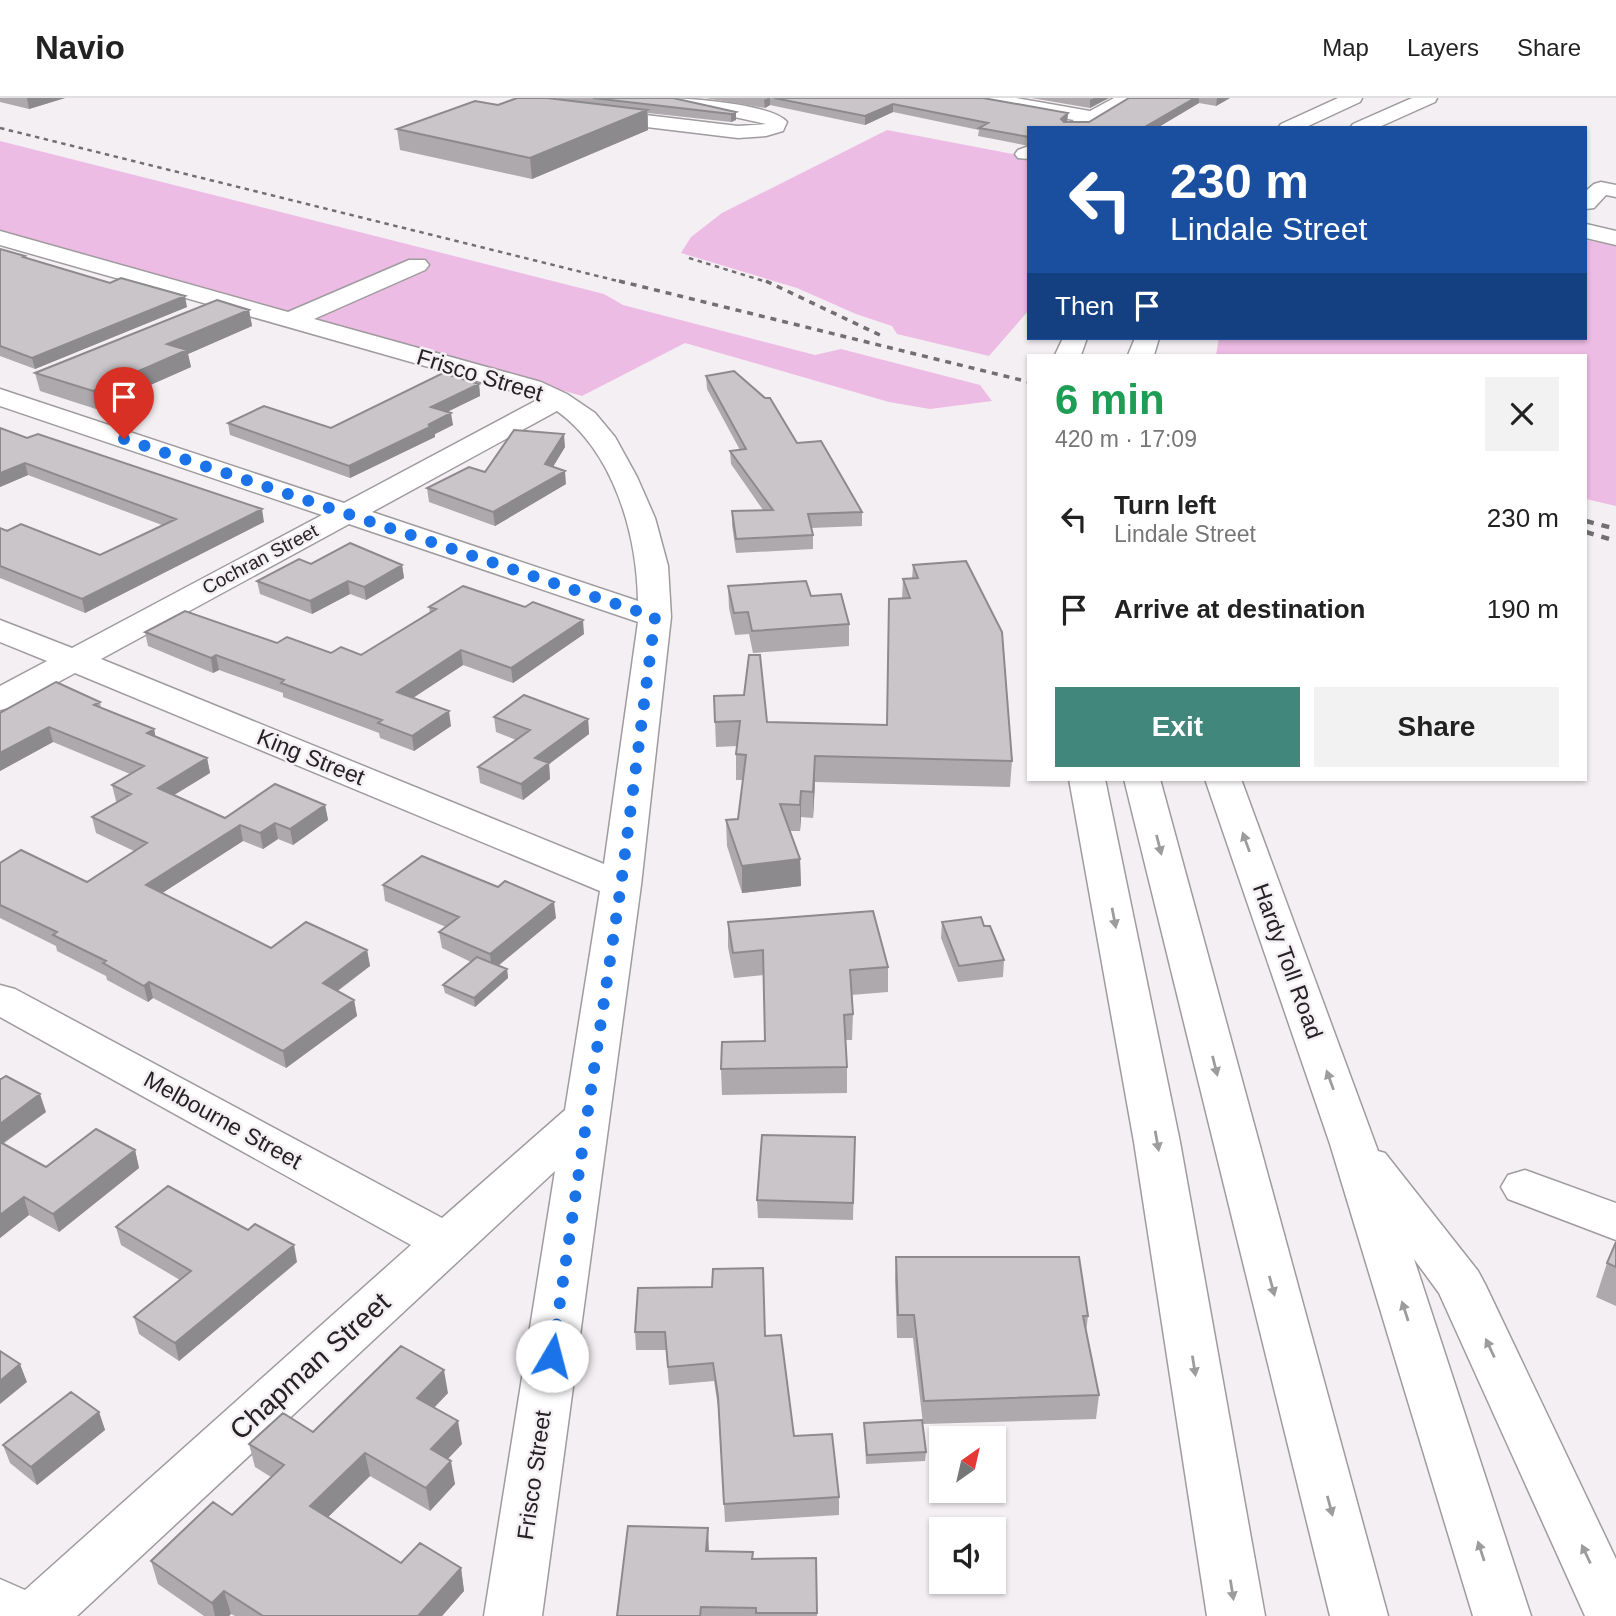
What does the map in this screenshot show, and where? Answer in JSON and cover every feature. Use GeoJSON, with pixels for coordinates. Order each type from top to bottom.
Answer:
{"type":"FeatureCollection","features":[{"type":"Feature","properties":{"kind":"main road"},"geometry":{"type":"LineString","coordinates":[[537,98],[547,109],[738,132],[776,127],[777,122],[769,118],[673,98]]}},
{"type":"Feature","properties":{"kind":"main road"},"geometry":{"type":"LineString","coordinates":[[984,98],[1092,117]]}},
{"type":"Feature","properties":{"kind":"main road"},"geometry":{"type":"LineString","coordinates":[[1076,126],[1128,98]]}},
{"type":"Feature","properties":{"kind":"main road"},"geometry":{"type":"LineString","coordinates":[[1292,126],[1353,98]]}},
{"type":"Feature","properties":{"kind":"main road"},"geometry":{"type":"LineString","coordinates":[[1365,126],[1428,98]]}},
{"type":"Feature","properties":{"kind":"main road"},"geometry":{"type":"LineString","coordinates":[[1587,231],[1616,238]]}},
{"type":"Feature","properties":{"kind":"main road","name":"Frisco Street"},"geometry":{"type":"LineString","coordinates":[[0,238],[499,377],[558,400],[585,419],[601,437],[624,477],[640,518],[653,566],[655,617],[621,885],[513,1616]]}},
{"type":"Feature","properties":{"kind":"main road"},"geometry":{"type":"LineString","coordinates":[[290,320],[417,265]]}},
{"type":"Feature","properties":{"kind":"main road"},"geometry":{"type":"LineString","coordinates":[[189,317],[227,302]]}},
{"type":"Feature","properties":{"kind":"main road"},"geometry":{"type":"LineString","coordinates":[[0,396],[38,380]]}},
{"type":"Feature","properties":{"kind":"main road"},"geometry":{"type":"LineString","coordinates":[[0,396],[655,617]]}},
{"type":"Feature","properties":{"kind":"main road","name":"Cochran Street"},"geometry":{"type":"LineString","coordinates":[[0,699],[558,400]]}},
{"type":"Feature","properties":{"kind":"main road","name":"King Street"},"geometry":{"type":"LineString","coordinates":[[0,629],[621,885]]}},
{"type":"Feature","properties":{"kind":"main road"},"geometry":{"type":"LineString","coordinates":[[1087,781],[1157,1142],[1236,1616]]}},
{"type":"Feature","properties":{"kind":"main road"},"geometry":{"type":"LineString","coordinates":[[1143,781],[1359,1616]]}},
{"type":"Feature","properties":{"kind":"main road","name":"Hardy Toll Road"},"geometry":{"type":"LineString","coordinates":[[1224,781],[1353,1144],[1502,1616]]}},
{"type":"Feature","properties":{"kind":"main road","name":"Melbourne Street"},"geometry":{"type":"LineString","coordinates":[[0,999],[446,1241]]}},
{"type":"Feature","properties":{"kind":"main road","name":"Chapman Street"},"geometry":{"type":"LineString","coordinates":[[37,1616],[446,1241],[585,1118]]}},
{"type":"Feature","properties":{"kind":"main road"},"geometry":{"type":"LineString","coordinates":[[1353,1144],[1460,1284],[1614,1616]]}},
{"type":"Feature","properties":{"kind":"main road"},"geometry":{"type":"LineString","coordinates":[[1525,1187],[1616,1222]]}},
{"type":"Feature","properties":{"kind":"main road"},"geometry":{"type":"LineString","coordinates":[[0,1605],[16,1616]]}},
{"type":"Feature","properties":{"kind":"shaded area"},"geometry":{"type":"Polygon","coordinates":[[[887,130],[1027,157],[1027,312],[989,356],[897,334],[892,326],[856,314],[797,288],[681,253],[691,237],[722,213],[887,130]]]}},
{"type":"Feature","properties":{"kind":"shaded area"},"geometry":{"type":"Polygon","coordinates":[[[0,141],[604,294],[623,305],[815,355],[841,349],[980,385],[992,401],[930,409],[889,402],[685,343],[582,396],[0,231],[0,141]]]}},
{"type":"Feature","properties":{"kind":"shaded area"},"geometry":{"type":"Polygon","coordinates":[[[1587,240],[1616,246],[1616,506],[1587,499],[1587,354],[1216,354],[1219,340],[1587,340],[1587,240]]]}},
{"type":"Feature","properties":{"kind":"building"},"geometry":{"type":"Polygon","coordinates":[[[517,98],[547,98],[647,110],[530,158],[397,129],[475,101],[498,105],[517,98]]]}},
{"type":"Feature","properties":{"kind":"building"},"geometry":{"type":"Polygon","coordinates":[[[593,98],[673,98],[736,112],[731,114],[593,98]]]}},
{"type":"Feature","properties":{"kind":"building"},"geometry":{"type":"Polygon","coordinates":[[[774,98],[983,98],[1068,113],[1061,119],[1064,122],[1089,122],[1129,98],[1195,98],[1146,126],[1027,126],[1027,137],[979,128],[988,123],[893,104],[865,116],[774,98]]]}},
{"type":"Feature","properties":{"kind":"building"},"geometry":{"type":"Polygon","coordinates":[[[0,249],[110,283],[121,278],[185,296],[32,358],[0,346],[0,249]]]}},
{"type":"Feature","properties":{"kind":"building"},"geometry":{"type":"Polygon","coordinates":[[[217,300],[249,310],[167,344],[187,350],[93,391],[35,373],[217,300]]]}},
{"type":"Feature","properties":{"kind":"building"},"geometry":{"type":"Polygon","coordinates":[[[734,371],[765,398],[770,398],[797,443],[821,441],[862,512],[808,514],[813,535],[736,539],[732,511],[773,510],[730,451],[746,449],[706,376],[734,371]]]}},
{"type":"Feature","properties":{"kind":"building"},"geometry":{"type":"Polygon","coordinates":[[[443,373],[479,384],[431,407],[451,413],[428,425],[434,425],[349,466],[228,423],[264,406],[331,428],[443,373]]]}},
{"type":"Feature","properties":{"kind":"building"},"geometry":{"type":"Polygon","coordinates":[[[0,428],[27,438],[38,434],[262,509],[82,599],[0,566],[0,528],[7,531],[21,524],[100,555],[176,519],[25,463],[0,473],[0,428]]]}},
{"type":"Feature","properties":{"kind":"building"},"geometry":{"type":"Polygon","coordinates":[[[514,430],[564,434],[545,464],[565,471],[493,512],[427,488],[469,467],[485,472],[514,430]]]}},
{"type":"Feature","properties":{"kind":"building"},"geometry":{"type":"Polygon","coordinates":[[[350,543],[402,565],[364,587],[348,581],[310,601],[257,581],[299,559],[311,564],[350,543]]]}},
{"type":"Feature","properties":{"kind":"building"},"geometry":{"type":"Polygon","coordinates":[[[966,561],[1002,632],[1012,761],[815,756],[813,792],[801,791],[800,805],[780,804],[800,859],[742,866],[726,820],[738,819],[746,755],[736,754],[740,721],[715,722],[714,696],[744,695],[749,655],[760,655],[767,722],[887,725],[889,599],[910,598],[903,579],[918,578],[913,565],[966,561]]]}},
{"type":"Feature","properties":{"kind":"building"},"geometry":{"type":"Polygon","coordinates":[[[806,581],[811,596],[841,594],[849,624],[752,631],[748,612],[734,613],[728,586],[806,581]]]}},
{"type":"Feature","properties":{"kind":"building"},"geometry":{"type":"Polygon","coordinates":[[[463,586],[525,607],[533,602],[583,620],[511,668],[461,650],[397,692],[449,711],[412,736],[378,723],[382,720],[281,683],[284,680],[216,655],[211,658],[145,632],[185,611],[277,643],[287,637],[331,653],[341,647],[361,655],[436,609],[429,607],[463,586]]]}},
{"type":"Feature","properties":{"kind":"building"},"geometry":{"type":"Polygon","coordinates":[[[56,682],[100,702],[94,705],[154,729],[147,733],[207,758],[158,788],[225,818],[275,784],[325,805],[290,829],[275,823],[260,833],[240,825],[146,885],[271,948],[306,922],[367,950],[323,983],[354,1000],[283,1051],[149,982],[144,986],[103,963],[106,961],[53,935],[57,932],[0,905],[0,863],[21,850],[87,882],[147,843],[92,817],[131,794],[112,785],[144,766],[49,727],[0,753],[0,713],[56,682]]]}},
{"type":"Feature","properties":{"kind":"building"},"geometry":{"type":"Polygon","coordinates":[[[524,695],[588,719],[535,758],[549,763],[521,784],[478,767],[530,730],[494,717],[524,695]]]}},
{"type":"Feature","properties":{"kind":"building"},"geometry":{"type":"Polygon","coordinates":[[[422,856],[498,887],[505,881],[554,902],[490,954],[439,932],[459,917],[383,885],[422,856]]]}},
{"type":"Feature","properties":{"kind":"building"},"geometry":{"type":"Polygon","coordinates":[[[873,911],[888,967],[850,970],[853,1014],[844,1015],[847,1067],[721,1069],[722,1042],[765,1041],[763,950],[733,953],[728,922],[873,911]]]}},
{"type":"Feature","properties":{"kind":"building"},"geometry":{"type":"Polygon","coordinates":[[[981,917],[984,926],[990,926],[1004,960],[959,966],[942,922],[981,917]]]}},
{"type":"Feature","properties":{"kind":"building"},"geometry":{"type":"Polygon","coordinates":[[[477,957],[507,969],[474,998],[443,985],[477,957]]]}},
{"type":"Feature","properties":{"kind":"building"},"geometry":{"type":"Polygon","coordinates":[[[6,1076],[40,1094],[0,1124],[0,1079],[6,1076]]]}},
{"type":"Feature","properties":{"kind":"building"},"geometry":{"type":"Polygon","coordinates":[[[96,1129],[135,1150],[53,1214],[24,1197],[0,1215],[0,1142],[46,1167],[96,1129]]]}},
{"type":"Feature","properties":{"kind":"building"},"geometry":{"type":"Polygon","coordinates":[[[762,1135],[855,1137],[853,1203],[757,1200],[762,1135]]]}},
{"type":"Feature","properties":{"kind":"building"},"geometry":{"type":"Polygon","coordinates":[[[168,1186],[248,1230],[255,1224],[294,1245],[175,1343],[134,1317],[191,1271],[116,1227],[168,1186]]]}},
{"type":"Feature","properties":{"kind":"building"},"geometry":{"type":"Polygon","coordinates":[[[1616,1242],[1616,1267],[1607,1263],[1616,1242]]]}},
{"type":"Feature","properties":{"kind":"building"},"geometry":{"type":"Polygon","coordinates":[[[896,1257],[1079,1257],[1088,1316],[1083,1316],[1099,1395],[924,1401],[914,1315],[898,1315],[896,1257]]]}},
{"type":"Feature","properties":{"kind":"building"},"geometry":{"type":"Polygon","coordinates":[[[763,1268],[765,1336],[781,1335],[794,1436],[832,1434],[839,1497],[724,1504],[718,1396],[713,1363],[668,1367],[665,1332],[635,1332],[638,1288],[712,1287],[713,1269],[763,1268]]]}},
{"type":"Feature","properties":{"kind":"building"},"geometry":{"type":"Polygon","coordinates":[[[401,1346],[444,1370],[417,1398],[458,1421],[431,1449],[451,1461],[426,1488],[365,1453],[310,1506],[401,1563],[420,1543],[461,1568],[418,1616],[263,1616],[224,1591],[212,1603],[151,1561],[213,1502],[232,1515],[284,1465],[249,1444],[283,1413],[313,1432],[401,1346]]]}},
{"type":"Feature","properties":{"kind":"building"},"geometry":{"type":"Polygon","coordinates":[[[0,1351],[20,1364],[0,1381],[0,1351]]]}},
{"type":"Feature","properties":{"kind":"building"},"geometry":{"type":"Polygon","coordinates":[[[71,1392],[99,1412],[31,1467],[3,1445],[71,1392]]]}},
{"type":"Feature","properties":{"kind":"building"},"geometry":{"type":"Polygon","coordinates":[[[922,1420],[926,1452],[867,1455],[864,1423],[922,1420]]]}},
{"type":"Feature","properties":{"kind":"building"},"geometry":{"type":"Polygon","coordinates":[[[628,1526],[708,1528],[706,1551],[753,1552],[752,1559],[816,1558],[817,1613],[756,1613],[756,1608],[701,1607],[700,1616],[617,1616],[628,1526]]]}},
{"type":"Feature","properties":{"kind":"railway"},"geometry":{"type":"LineString","coordinates":[[0,128],[626,283]]}},
{"type":"Feature","properties":{"kind":"railway"},"geometry":{"type":"LineString","coordinates":[[689,258],[770,283]]}},
{"type":"Feature","properties":{"kind":"railway"},"geometry":{"type":"LineString","coordinates":[[619,281],[1027,382]]}},
{"type":"Feature","properties":{"kind":"railway"},"geometry":{"type":"LineString","coordinates":[[766,281],[884,337]]}},
{"type":"Feature","properties":{"kind":"railway"},"geometry":{"type":"LineString","coordinates":[[1587,521],[1616,529]]}},
{"type":"Feature","properties":{"kind":"railway"},"geometry":{"type":"LineString","coordinates":[[1587,532],[1616,541]]}},
{"type":"Feature","properties":{"kind":"route"},"geometry":{"type":"LineString","coordinates":[[124,439],[655,617],[653,650],[621,885],[552,1356]]}}]}
